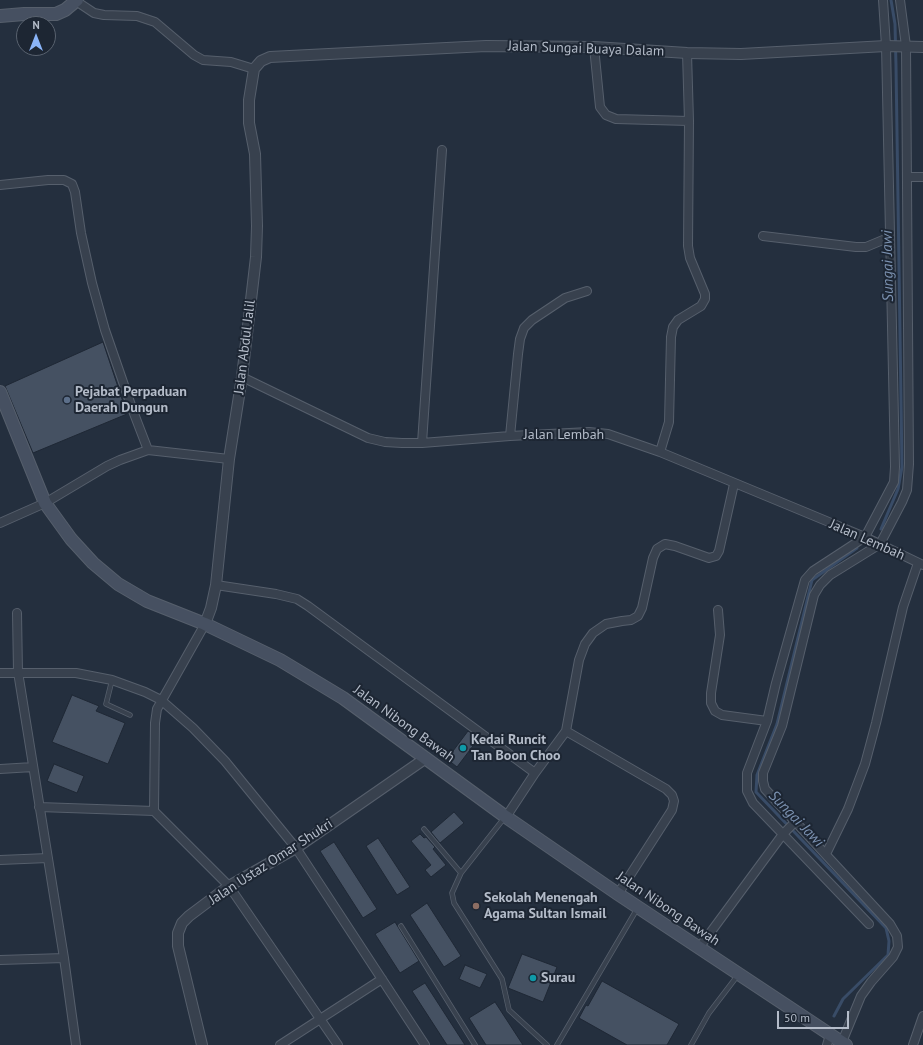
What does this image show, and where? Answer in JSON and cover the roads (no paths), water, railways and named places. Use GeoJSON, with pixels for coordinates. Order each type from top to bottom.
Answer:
{"type":"FeatureCollection","features":[{"type":"Feature","properties":{"kind":"main road"},"geometry":{"type":"LineString","coordinates":[[0,16],[56,14],[65,10],[76,0]]}},
{"type":"Feature","properties":{"kind":"main road","name":"Jalan Nibong Bawah"},"geometry":{"type":"LineString","coordinates":[[0,392],[45,503],[71,539],[93,563],[118,584],[147,601],[205,624],[280,660],[315,680],[343,698],[506,817],[738,974],[828,1040],[844,1044]]}},
{"type":"Feature","properties":{"kind":"street"},"geometry":{"type":"LineString","coordinates":[[76,0],[94,13],[104,15],[137,16],[155,22],[194,55],[203,60],[231,62],[254,69]]}},
{"type":"Feature","properties":{"kind":"street"},"geometry":{"type":"LineString","coordinates":[[844,1044],[861,996],[893,957],[898,947],[897,936],[890,924],[826,854],[794,823],[765,789],[763,773],[782,726],[814,596],[820,585],[830,575],[880,544],[907,490],[909,476],[907,177],[896,46],[883,0]]}},
{"type":"Feature","properties":{"kind":"street"},"geometry":{"type":"LineString","coordinates":[[870,924],[785,833],[753,803],[747,791],[748,773],[767,721],[805,580],[814,570],[864,537],[894,482],[895,467],[890,237],[896,46],[900,0]]}},
{"type":"Feature","properties":{"kind":"street","name":"Jalan Sungai Buaya Dalam"},"geometry":{"type":"LineString","coordinates":[[254,69],[261,60],[270,57],[478,46],[594,47],[687,53],[772,53],[896,46],[923,47]]}},
{"type":"Feature","properties":{"kind":"street"},"geometry":{"type":"LineString","coordinates":[[594,47],[600,107],[606,115],[616,119],[689,121]]}},
{"type":"Feature","properties":{"kind":"street"},"geometry":{"type":"LineString","coordinates":[[660,452],[669,422],[671,337],[673,327],[678,320],[701,306],[705,299],[705,294],[690,258],[688,246],[689,121],[687,53]]}},
{"type":"Feature","properties":{"kind":"street","name":"Jalan Abdul Jalil"},"geometry":{"type":"LineString","coordinates":[[205,624],[212,608],[216,585],[229,459],[242,377],[256,257],[257,226],[255,154],[249,122],[249,100],[254,69]]}},
{"type":"Feature","properties":{"kind":"street"},"geometry":{"type":"LineString","coordinates":[[422,443],[442,150]]}},
{"type":"Feature","properties":{"kind":"street"},"geometry":{"type":"LineString","coordinates":[[907,177],[923,176]]}},
{"type":"Feature","properties":{"kind":"street"},"geometry":{"type":"LineString","coordinates":[[0,185],[48,180],[64,180],[72,184],[75,192],[81,233],[90,276],[105,330],[148,450]]}},
{"type":"Feature","properties":{"kind":"street"},"geometry":{"type":"LineString","coordinates":[[763,236],[856,247],[866,247],[890,237]]}},
{"type":"Feature","properties":{"kind":"street"},"geometry":{"type":"LineString","coordinates":[[510,436],[518,354],[520,339],[524,328],[532,320],[565,298],[587,291]]}},
{"type":"Feature","properties":{"kind":"street","name":"Jalan Lembah"},"geometry":{"type":"LineString","coordinates":[[242,377],[368,438],[385,442],[402,444],[589,432],[602,433],[625,439],[660,452],[864,537],[920,564]]}},
{"type":"Feature","properties":{"kind":"street"},"geometry":{"type":"LineString","coordinates":[[0,523],[45,503],[107,466],[148,450],[229,459]]}},
{"type":"Feature","properties":{"kind":"street"},"geometry":{"type":"LineString","coordinates":[[506,817],[535,773],[566,731],[579,660],[585,644],[593,634],[606,624],[631,620],[638,616],[642,608],[653,558],[657,549],[665,544],[709,558],[716,556],[719,551],[734,484]]}},
{"type":"Feature","properties":{"kind":"street"},"geometry":{"type":"LineString","coordinates":[[826,854],[848,809],[865,764],[903,607],[920,564]]}},
{"type":"Feature","properties":{"kind":"street"},"geometry":{"type":"LineString","coordinates":[[216,585],[276,594],[297,599],[535,773]]}},
{"type":"Feature","properties":{"kind":"street"},"geometry":{"type":"LineString","coordinates":[[718,610],[720,635],[711,693],[711,703],[715,711],[722,715],[767,721]]}},
{"type":"Feature","properties":{"kind":"street"},"geometry":{"type":"LineString","coordinates":[[17,613],[18,672],[64,958],[76,1045]]}},
{"type":"Feature","properties":{"kind":"street"},"geometry":{"type":"LineString","coordinates":[[154,812],[155,723],[157,709],[205,624]]}},
{"type":"Feature","properties":{"kind":"street"},"geometry":{"type":"LineString","coordinates":[[0,673],[76,673],[112,680],[145,692],[161,700],[193,728],[225,761],[296,848],[425,1045]]}},
{"type":"Feature","properties":{"kind":"street"},"geometry":{"type":"LineString","coordinates":[[566,731],[666,789],[672,795],[674,802],[672,810],[618,894]]}},
{"type":"Feature","properties":{"kind":"street","name":"Jalan Ustaz Omar Shukri"},"geometry":{"type":"LineString","coordinates":[[202,1045],[178,946],[178,933],[182,923],[229,886],[296,848],[426,758]]}},
{"type":"Feature","properties":{"kind":"street"},"geometry":{"type":"LineString","coordinates":[[0,769],[33,768]]}},
{"type":"Feature","properties":{"kind":"street"},"geometry":{"type":"LineString","coordinates":[[39,807],[154,812],[229,886],[338,1045]]}},
{"type":"Feature","properties":{"kind":"street"},"geometry":{"type":"LineString","coordinates":[[699,948],[794,823]]}},
{"type":"Feature","properties":{"kind":"street"},"geometry":{"type":"LineString","coordinates":[[0,860],[48,858]]}},
{"type":"Feature","properties":{"kind":"street"},"geometry":{"type":"LineString","coordinates":[[0,960],[64,958]]}},
{"type":"Feature","properties":{"kind":"street"},"geometry":{"type":"LineString","coordinates":[[280,1045],[382,979]]}},
{"type":"Feature","properties":{"kind":"street"},"geometry":{"type":"LineString","coordinates":[[913,1045],[923,1016]]}},
{"type":"Feature","properties":{"kind":"lane"},"geometry":{"type":"LineString","coordinates":[[112,680],[106,704],[130,715]]}},
{"type":"Feature","properties":{"kind":"lane"},"geometry":{"type":"LineString","coordinates":[[506,817],[461,873],[452,893],[454,903],[502,979],[509,1010],[547,1045]]}},
{"type":"Feature","properties":{"kind":"lane"},"geometry":{"type":"LineString","coordinates":[[424,829],[461,873]]}},
{"type":"Feature","properties":{"kind":"lane"},"geometry":{"type":"LineString","coordinates":[[557,1045],[638,907]]}},
{"type":"Feature","properties":{"kind":"lane"},"geometry":{"type":"LineString","coordinates":[[401,926],[475,1045]]}},
{"type":"Feature","properties":{"kind":"lane"},"geometry":{"type":"LineString","coordinates":[[691,1045],[709,1013],[738,974]]}},
{"type":"Feature","properties":{"kind":"waterway","name":"Sungai Jawi"},"geometry":{"type":"LineString","coordinates":[[881,529],[898,489],[902,467],[896,66],[895,24],[891,0]]}},
{"type":"Feature","properties":{"kind":"waterway","name":"Sungai Jawi"},"geometry":{"type":"LineString","coordinates":[[834,1016],[843,999],[888,955],[889,941],[886,928],[756,792],[757,775],[777,724],[812,580],[857,548]]}},
{"type":"Feature","properties":{"kind":"place","name":"Pejabat Perpaduan Daerah Dungun"},"geometry":{"type":"Point","coordinates":[67,400]}},
{"type":"Feature","properties":{"kind":"place","name":"Kedai Runcit Tan Boon Choo"},"geometry":{"type":"Point","coordinates":[463,748]}},
{"type":"Feature","properties":{"kind":"place","name":"Sekolah Menengah Agama Sultan Ismail"},"geometry":{"type":"Point","coordinates":[476,906]}},
{"type":"Feature","properties":{"kind":"place","name":"Surau"},"geometry":{"type":"Point","coordinates":[533,978]}}]}
